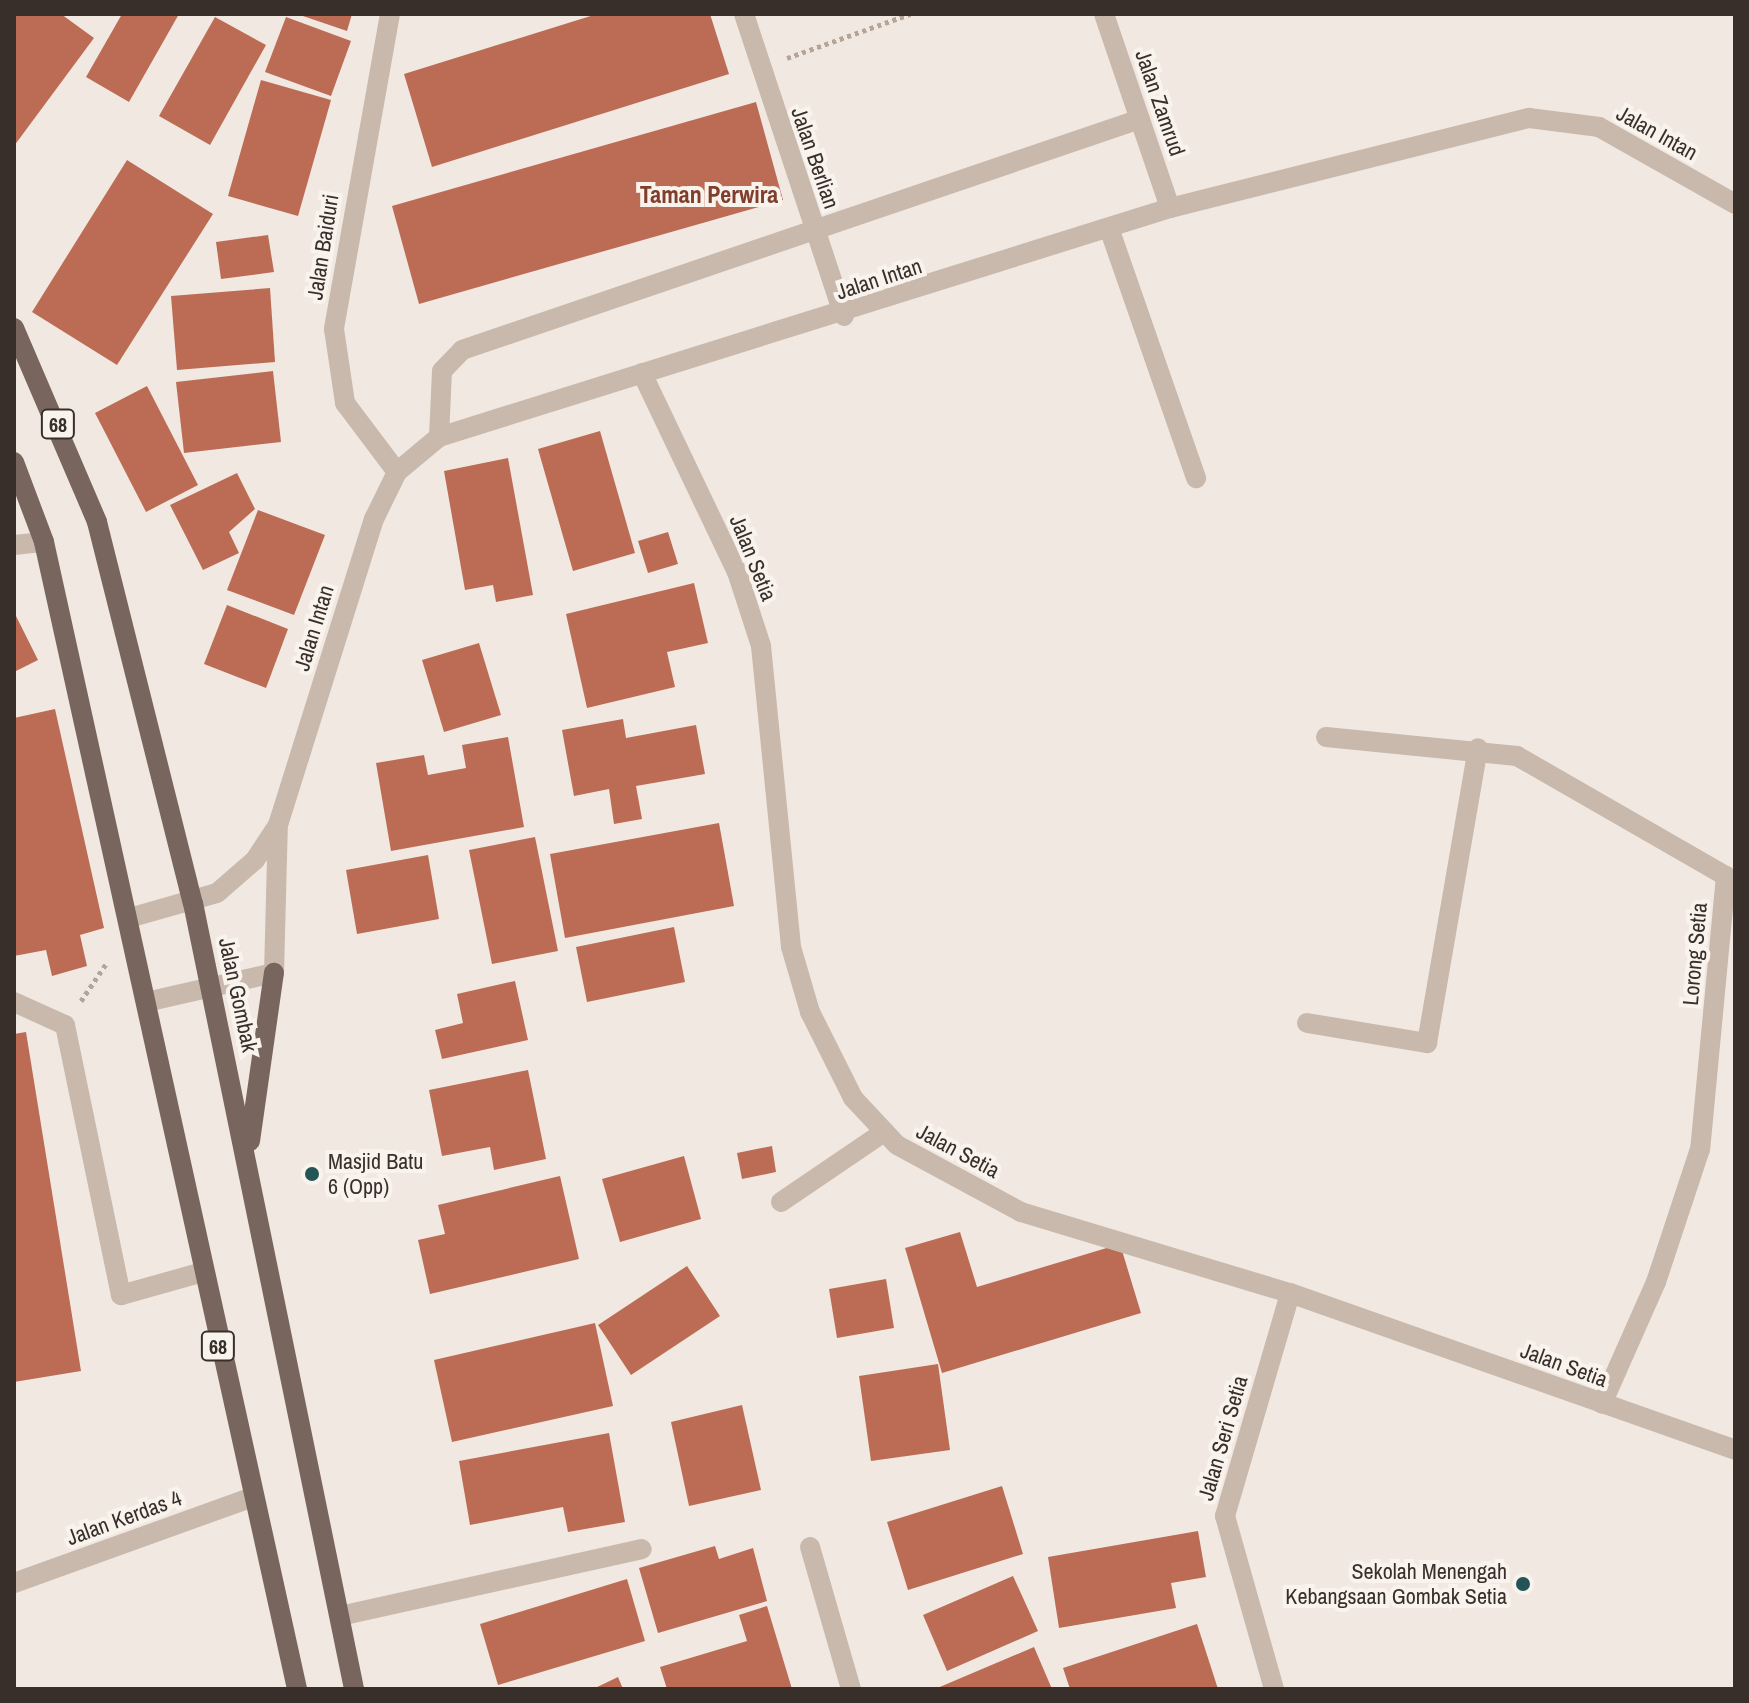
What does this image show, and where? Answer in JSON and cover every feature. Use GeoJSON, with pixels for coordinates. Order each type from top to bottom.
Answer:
{"type":"FeatureCollection","features":[{"type":"Feature","properties":{"kind":"main road","name":"Jalan Gombak"},"geometry":{"type":"LineString","coordinates":[[14,328],[97,522],[193,903],[213,987],[354,1689]]}},
{"type":"Feature","properties":{"kind":"main road","name":"68"},"geometry":{"type":"LineString","coordinates":[[14,462],[44,542],[129,918],[250,1498],[297,1689]]}},
{"type":"Feature","properties":{"kind":"main road"},"geometry":{"type":"LineString","coordinates":[[247,1157],[274,973]]}},
{"type":"Feature","properties":{"kind":"street","name":"Jalan Baiduri"},"geometry":{"type":"LineString","coordinates":[[390,14],[334,329],[345,403],[397,472]]}},
{"type":"Feature","properties":{"kind":"street","name":"Jalan Berlian"},"geometry":{"type":"LineString","coordinates":[[744,14],[759,68],[844,316]]}},
{"type":"Feature","properties":{"kind":"street","name":"Jalan Zamrud"},"geometry":{"type":"LineString","coordinates":[[1104,14],[1170,208]]}},
{"type":"Feature","properties":{"kind":"street","name":"Jalan Intan"},"geometry":{"type":"LineString","coordinates":[[274,973],[278,825],[374,519],[397,472],[439,437],[642,373],[844,316],[1170,208],[1529,118],[1599,127],[1735,204]]}},
{"type":"Feature","properties":{"kind":"street"},"geometry":{"type":"LineString","coordinates":[[439,437],[442,371],[462,350],[1140,119]]}},
{"type":"Feature","properties":{"kind":"street"},"geometry":{"type":"LineString","coordinates":[[1109,228],[1196,478]]}},
{"type":"Feature","properties":{"kind":"street","name":"Jalan Setia"},"geometry":{"type":"LineString","coordinates":[[642,373],[737,572],[761,646],[791,947],[810,1012],[853,1098],[884,1132],[1021,1212],[1290,1293],[1735,1450]]}},
{"type":"Feature","properties":{"kind":"street"},"geometry":{"type":"LineString","coordinates":[[14,545],[44,542]]}},
{"type":"Feature","properties":{"kind":"street","name":"Lorong Setia"},"geometry":{"type":"LineString","coordinates":[[1326,737],[1478,748],[1517,756],[1731,878],[1700,1149],[1656,1282],[1602,1404]]}},
{"type":"Feature","properties":{"kind":"street"},"geometry":{"type":"LineString","coordinates":[[1307,1023],[1427,1043],[1478,748]]}},
{"type":"Feature","properties":{"kind":"street","name":"Jalan Intan"},"geometry":{"type":"LineString","coordinates":[[129,918],[193,903],[237,882],[278,825]]}},
{"type":"Feature","properties":{"kind":"street"},"geometry":{"type":"LineString","coordinates":[[146,1002],[274,973]]}},
{"type":"Feature","properties":{"kind":"street"},"geometry":{"type":"LineString","coordinates":[[14,1002],[65,1025],[121,1295],[203,1272]]}},
{"type":"Feature","properties":{"kind":"street"},"geometry":{"type":"LineString","coordinates":[[781,1202],[884,1132]]}},
{"type":"Feature","properties":{"kind":"street","name":"Jalan Seri Setia"},"geometry":{"type":"LineString","coordinates":[[1274,1689],[1225,1516],[1290,1293]]}},
{"type":"Feature","properties":{"kind":"street","name":"Jalan Kerdas 4"},"geometry":{"type":"LineString","coordinates":[[14,1583],[250,1498]]}},
{"type":"Feature","properties":{"kind":"street"},"geometry":{"type":"LineString","coordinates":[[810,1547],[851,1689]]}},
{"type":"Feature","properties":{"kind":"street"},"geometry":{"type":"LineString","coordinates":[[340,1616],[642,1549]]}},
{"type":"Feature","properties":{"kind":"path"},"geometry":{"type":"LineString","coordinates":[[759,68],[910,14]]}},
{"type":"Feature","properties":{"kind":"path"},"geometry":{"type":"LineString","coordinates":[[82,999],[110,960]]}},
{"type":"Feature","properties":{"kind":"building"},"geometry":{"type":"Polygon","coordinates":[[[14,14],[61,14],[94,38],[14,146],[14,14]]]}},
{"type":"Feature","properties":{"kind":"building"},"geometry":{"type":"Polygon","coordinates":[[[122,14],[179,14],[129,102],[86,77],[122,14]]]}},
{"type":"Feature","properties":{"kind":"building"},"geometry":{"type":"Polygon","coordinates":[[[297,14],[352,14],[347,31],[297,14]]]}},
{"type":"Feature","properties":{"kind":"building"},"geometry":{"type":"Polygon","coordinates":[[[597,14],[710,14],[729,74],[432,167],[404,74],[597,14]]]}},
{"type":"Feature","properties":{"kind":"building"},"geometry":{"type":"Polygon","coordinates":[[[215,17],[266,45],[210,145],[159,116],[215,17]]]}},
{"type":"Feature","properties":{"kind":"building"},"geometry":{"type":"Polygon","coordinates":[[[286,17],[351,41],[331,96],[265,72],[286,17]]]}},
{"type":"Feature","properties":{"kind":"building"},"geometry":{"type":"Polygon","coordinates":[[[261,80],[331,100],[298,216],[228,196],[261,80]]]}},
{"type":"Feature","properties":{"kind":"building"},"geometry":{"type":"Polygon","coordinates":[[[756,102],[783,200],[419,304],[392,206],[756,102]]]}},
{"type":"Feature","properties":{"kind":"building"},"geometry":{"type":"Polygon","coordinates":[[[127,160],[213,214],[117,365],[32,312],[127,160]]]}},
{"type":"Feature","properties":{"kind":"building"},"geometry":{"type":"Polygon","coordinates":[[[268,235],[274,272],[221,279],[216,242],[268,235]]]}},
{"type":"Feature","properties":{"kind":"building"},"geometry":{"type":"Polygon","coordinates":[[[270,288],[275,362],[177,370],[171,296],[270,288]]]}},
{"type":"Feature","properties":{"kind":"building"},"geometry":{"type":"Polygon","coordinates":[[[273,371],[281,442],[184,453],[176,382],[273,371]]]}},
{"type":"Feature","properties":{"kind":"building"},"geometry":{"type":"Polygon","coordinates":[[[147,386],[198,485],[146,512],[95,413],[147,386]]]}},
{"type":"Feature","properties":{"kind":"building"},"geometry":{"type":"Polygon","coordinates":[[[600,431],[635,553],[573,571],[538,449],[600,431]]]}},
{"type":"Feature","properties":{"kind":"building"},"geometry":{"type":"Polygon","coordinates":[[[508,458],[533,595],[496,602],[493,585],[465,590],[444,471],[508,458]]]}},
{"type":"Feature","properties":{"kind":"building"},"geometry":{"type":"Polygon","coordinates":[[[237,473],[255,509],[229,532],[239,553],[203,570],[170,505],[237,473]]]}},
{"type":"Feature","properties":{"kind":"building"},"geometry":{"type":"Polygon","coordinates":[[[258,510],[325,535],[294,615],[227,590],[258,510]]]}},
{"type":"Feature","properties":{"kind":"building"},"geometry":{"type":"Polygon","coordinates":[[[668,532],[678,564],[648,573],[638,541],[668,532]]]}},
{"type":"Feature","properties":{"kind":"building"},"geometry":{"type":"Polygon","coordinates":[[[694,583],[708,643],[667,652],[675,687],[587,708],[566,614],[694,583]]]}},
{"type":"Feature","properties":{"kind":"building"},"geometry":{"type":"Polygon","coordinates":[[[227,605],[288,629],[266,688],[204,664],[227,605]]]}},
{"type":"Feature","properties":{"kind":"building"},"geometry":{"type":"Polygon","coordinates":[[[14,612],[38,660],[14,672],[14,612]]]}},
{"type":"Feature","properties":{"kind":"building"},"geometry":{"type":"Polygon","coordinates":[[[479,643],[501,715],[444,732],[422,660],[479,643]]]}},
{"type":"Feature","properties":{"kind":"building"},"geometry":{"type":"Polygon","coordinates":[[[55,709],[104,928],[80,935],[87,966],[52,976],[46,950],[14,956],[14,718],[55,709]]]}},
{"type":"Feature","properties":{"kind":"building"},"geometry":{"type":"Polygon","coordinates":[[[623,719],[626,738],[696,725],[705,774],[636,786],[642,819],[614,824],[609,789],[574,796],[562,730],[623,719]]]}},
{"type":"Feature","properties":{"kind":"building"},"geometry":{"type":"Polygon","coordinates":[[[508,737],[524,827],[391,851],[376,763],[424,755],[428,775],[466,768],[462,745],[508,737]]]}},
{"type":"Feature","properties":{"kind":"building"},"geometry":{"type":"Polygon","coordinates":[[[719,823],[734,906],[565,938],[550,854],[719,823]]]}},
{"type":"Feature","properties":{"kind":"building"},"geometry":{"type":"Polygon","coordinates":[[[535,837],[558,951],[492,964],[469,850],[535,837]]]}},
{"type":"Feature","properties":{"kind":"building"},"geometry":{"type":"Polygon","coordinates":[[[428,855],[439,919],[357,934],[346,870],[428,855]]]}},
{"type":"Feature","properties":{"kind":"building"},"geometry":{"type":"Polygon","coordinates":[[[674,927],[685,982],[587,1002],[576,947],[674,927]]]}},
{"type":"Feature","properties":{"kind":"building"},"geometry":{"type":"Polygon","coordinates":[[[515,981],[528,1040],[442,1059],[435,1030],[463,1023],[457,994],[515,981]]]}},
{"type":"Feature","properties":{"kind":"building"},"geometry":{"type":"Polygon","coordinates":[[[26,1032],[81,1371],[14,1382],[14,1034],[26,1032]]]}},
{"type":"Feature","properties":{"kind":"building"},"geometry":{"type":"Polygon","coordinates":[[[528,1070],[546,1159],[494,1170],[490,1147],[442,1156],[429,1090],[528,1070]]]}},
{"type":"Feature","properties":{"kind":"building"},"geometry":{"type":"Polygon","coordinates":[[[772,1146],[776,1172],[742,1179],[737,1153],[772,1146]]]}},
{"type":"Feature","properties":{"kind":"building"},"geometry":{"type":"Polygon","coordinates":[[[684,1156],[701,1219],[620,1242],[602,1179],[684,1156]]]}},
{"type":"Feature","properties":{"kind":"building"},"geometry":{"type":"Polygon","coordinates":[[[560,1176],[579,1259],[430,1294],[418,1240],[445,1234],[438,1205],[560,1176]]]}},
{"type":"Feature","properties":{"kind":"building"},"geometry":{"type":"Polygon","coordinates":[[[960,1232],[977,1287],[1120,1244],[1141,1313],[942,1373],[905,1248],[960,1232]]]}},
{"type":"Feature","properties":{"kind":"building"},"geometry":{"type":"Polygon","coordinates":[[[687,1266],[720,1316],[631,1375],[598,1325],[687,1266]]]}},
{"type":"Feature","properties":{"kind":"building"},"geometry":{"type":"Polygon","coordinates":[[[886,1279],[894,1328],[837,1338],[829,1289],[886,1279]]]}},
{"type":"Feature","properties":{"kind":"building"},"geometry":{"type":"Polygon","coordinates":[[[595,1323],[613,1406],[452,1442],[434,1360],[595,1323]]]}},
{"type":"Feature","properties":{"kind":"building"},"geometry":{"type":"Polygon","coordinates":[[[938,1364],[950,1450],[871,1461],[859,1376],[938,1364]]]}},
{"type":"Feature","properties":{"kind":"building"},"geometry":{"type":"Polygon","coordinates":[[[742,1405],[761,1490],[689,1506],[671,1422],[742,1405]]]}},
{"type":"Feature","properties":{"kind":"building"},"geometry":{"type":"Polygon","coordinates":[[[609,1433],[625,1522],[568,1532],[563,1507],[470,1525],[459,1461],[609,1433]]]}},
{"type":"Feature","properties":{"kind":"building"},"geometry":{"type":"Polygon","coordinates":[[[1002,1486],[1023,1554],[908,1590],[887,1522],[1002,1486]]]}},
{"type":"Feature","properties":{"kind":"building"},"geometry":{"type":"Polygon","coordinates":[[[1198,1531],[1206,1577],[1171,1583],[1176,1608],[1059,1628],[1048,1557],[1198,1531]]]}},
{"type":"Feature","properties":{"kind":"building"},"geometry":{"type":"Polygon","coordinates":[[[715,1546],[719,1559],[753,1548],[767,1601],[658,1633],[639,1568],[715,1546]]]}},
{"type":"Feature","properties":{"kind":"building"},"geometry":{"type":"Polygon","coordinates":[[[1013,1576],[1038,1631],[947,1671],[923,1615],[1013,1576]]]}},
{"type":"Feature","properties":{"kind":"building"},"geometry":{"type":"Polygon","coordinates":[[[627,1579],[645,1641],[498,1685],[480,1624],[627,1579]]]}},
{"type":"Feature","properties":{"kind":"building"},"geometry":{"type":"Polygon","coordinates":[[[767,1606],[792,1689],[667,1689],[660,1667],[747,1641],[739,1615],[767,1606]]]}},
{"type":"Feature","properties":{"kind":"building"},"geometry":{"type":"Polygon","coordinates":[[[1197,1624],[1218,1689],[1070,1689],[1063,1668],[1197,1624]]]}},
{"type":"Feature","properties":{"kind":"building"},"geometry":{"type":"Polygon","coordinates":[[[1034,1647],[1052,1689],[935,1689],[1034,1647]]]}},
{"type":"Feature","properties":{"kind":"building"},"geometry":{"type":"Polygon","coordinates":[[[618,1677],[623,1689],[593,1689],[618,1677]]]}},
{"type":"Feature","properties":{"kind":"place","name":"Masjid Batu 6 (Opp)"},"geometry":{"type":"Point","coordinates":[312,1174]}},
{"type":"Feature","properties":{"kind":"place","name":"Sekolah Menengah Kebangsaan Gombak Setia"},"geometry":{"type":"Point","coordinates":[1523,1584]}},
{"type":"Feature","properties":{"kind":"district","name":"Taman Perwira"},"geometry":{"type":"Point","coordinates":[709,195]}}]}
